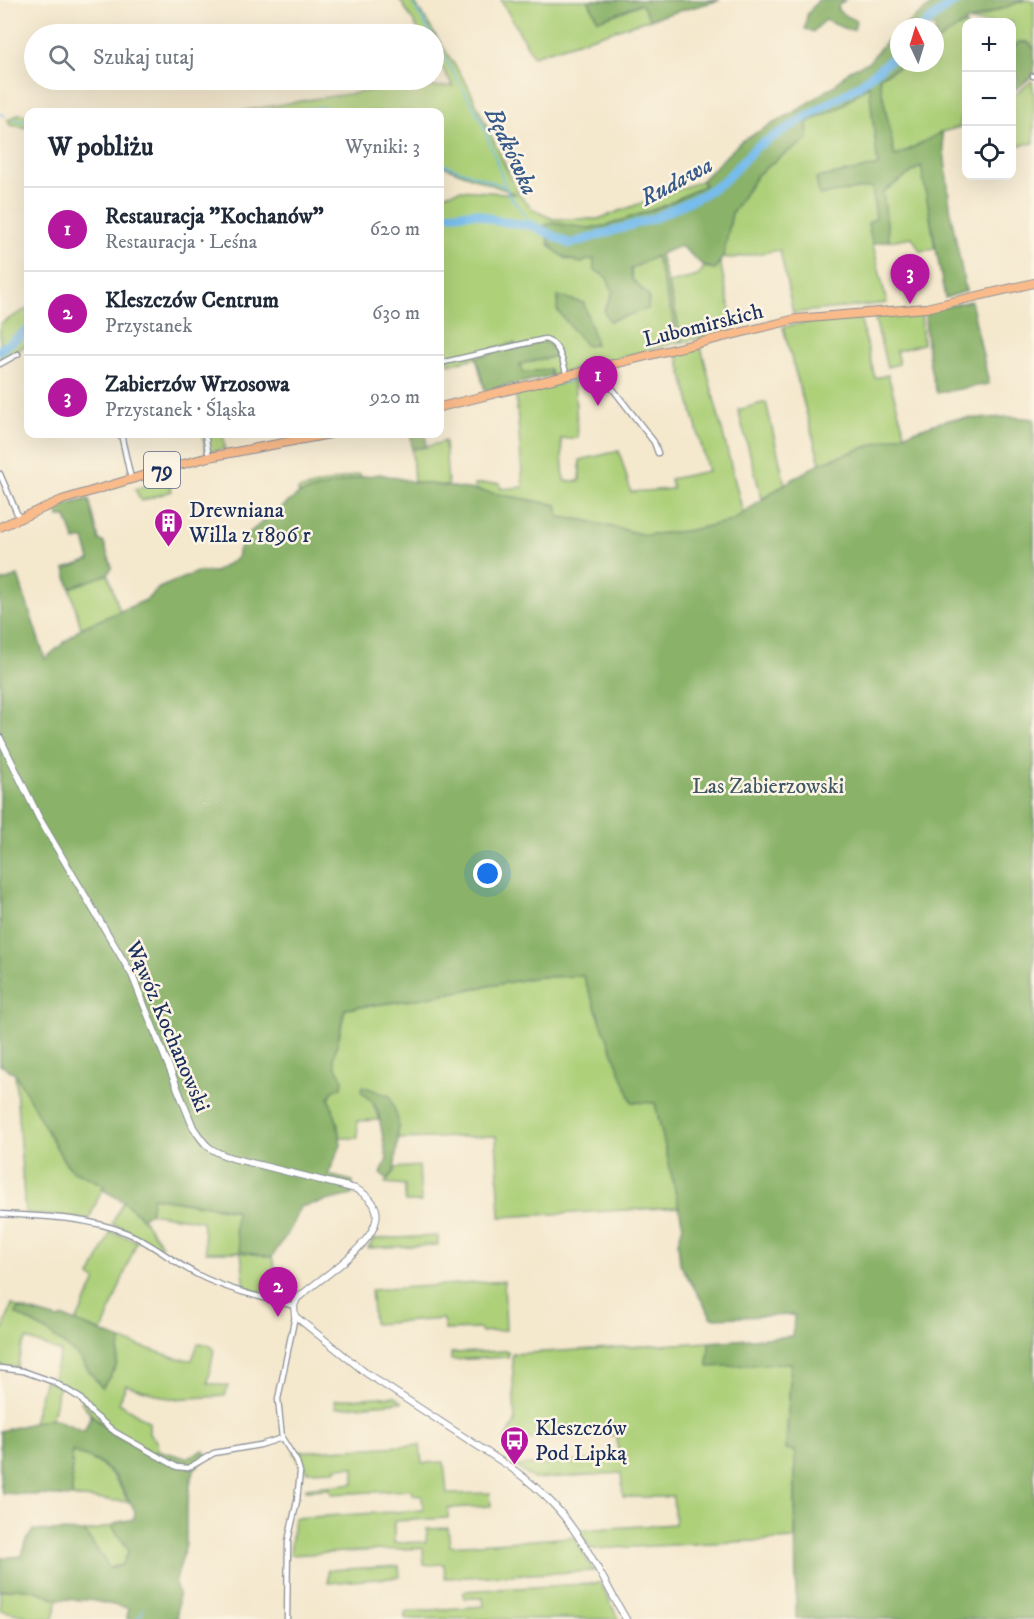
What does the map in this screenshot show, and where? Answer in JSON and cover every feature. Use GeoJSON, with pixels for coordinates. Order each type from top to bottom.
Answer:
{"type":"FeatureCollection","features":[{"type":"Feature","properties":{"kind":"main road","name":"Lubomirskich"},"geometry":{"type":"LineString","coordinates":[[444,406],[781,322],[935,307],[1034,283]]}},
{"type":"Feature","properties":{"kind":"main road","name":"79"},"geometry":{"type":"LineString","coordinates":[[0,527],[62,500],[131,479],[209,457],[309,438]]}},
{"type":"Feature","properties":{"kind":"street"},"geometry":{"type":"LineString","coordinates":[[444,362],[544,339],[556,346],[567,376]]}},
{"type":"Feature","properties":{"kind":"street"},"geometry":{"type":"LineString","coordinates":[[0,364],[18,354]]}},
{"type":"Feature","properties":{"kind":"street"},"geometry":{"type":"LineString","coordinates":[[600,368],[602,375],[654,442],[658,453]]}},
{"type":"Feature","properties":{"kind":"street"},"geometry":{"type":"LineString","coordinates":[[122,438],[131,479]]}},
{"type":"Feature","properties":{"kind":"street"},"geometry":{"type":"LineString","coordinates":[[206,438],[209,457]]}},
{"type":"Feature","properties":{"kind":"street"},"geometry":{"type":"LineString","coordinates":[[0,474],[19,518]]}},
{"type":"Feature","properties":{"kind":"street","name":"Wąwóz Kochanowski"},"geometry":{"type":"LineString","coordinates":[[0,738],[39,818],[132,975],[193,1127],[203,1143],[214,1152],[232,1158],[356,1189],[368,1195],[376,1210],[376,1220],[370,1236],[351,1255],[300,1296],[294,1306]]}},
{"type":"Feature","properties":{"kind":"street"},"geometry":{"type":"LineString","coordinates":[[0,1214],[58,1217],[128,1233],[180,1265],[227,1287],[294,1306],[295,1316],[278,1399],[282,1438],[297,1462],[300,1472],[297,1501],[288,1540],[287,1619]]}},
{"type":"Feature","properties":{"kind":"street"},"geometry":{"type":"LineString","coordinates":[[295,1316],[366,1373],[523,1476],[554,1504],[573,1529],[626,1619]]}},
{"type":"Feature","properties":{"kind":"street"},"geometry":{"type":"LineString","coordinates":[[0,1368],[41,1376],[63,1387],[80,1398],[92,1413],[115,1432],[177,1467],[188,1468],[214,1453],[260,1445],[282,1438]]}},
{"type":"Feature","properties":{"kind":"green space"},"geometry":{"type":"Polygon","coordinates":[[[400,0],[413,0],[428,24],[415,24],[400,0]]]}},
{"type":"Feature","properties":{"kind":"green space"},"geometry":{"type":"Polygon","coordinates":[[[501,0],[588,0],[598,20],[639,4],[642,5],[650,19],[533,56],[501,0]]]}},
{"type":"Feature","properties":{"kind":"green space"},"geometry":{"type":"Polygon","coordinates":[[[588,0],[720,0],[650,19],[642,5],[639,4],[598,20],[588,0]]]}},
{"type":"Feature","properties":{"kind":"green space"},"geometry":{"type":"Polygon","coordinates":[[[818,0],[845,0],[838,6],[838,10],[856,21],[854,30],[848,30],[825,20],[813,32],[805,29],[807,15],[818,0]]]}},
{"type":"Feature","properties":{"kind":"green space"},"geometry":{"type":"Polygon","coordinates":[[[938,0],[1025,0],[977,18],[962,18],[962,25],[944,37],[944,18],[915,18],[938,0]]]}},
{"type":"Feature","properties":{"kind":"green space"},"geometry":{"type":"Polygon","coordinates":[[[1025,0],[1034,1],[1034,49],[1028,42],[1019,42],[1016,45],[1016,18],[979,18],[1025,0]]]}},
{"type":"Feature","properties":{"kind":"green space"},"geometry":{"type":"Polygon","coordinates":[[[962,26],[962,118],[960,127],[942,132],[895,158],[879,77],[890,72],[944,72],[944,36],[962,26]]]}},
{"type":"Feature","properties":{"kind":"green space"},"geometry":{"type":"Polygon","coordinates":[[[890,38],[890,72],[879,77],[895,157],[942,132],[951,215],[966,291],[945,298],[921,166],[883,192],[889,241],[872,244],[868,223],[876,218],[872,187],[819,195],[816,178],[878,166],[869,85],[837,109],[807,122],[808,140],[784,154],[757,175],[732,213],[723,257],[715,269],[700,263],[680,246],[660,254],[683,342],[679,342],[656,256],[631,269],[632,279],[649,297],[648,309],[609,321],[604,311],[613,292],[607,278],[594,269],[594,259],[582,263],[561,255],[552,247],[543,226],[552,223],[588,228],[606,226],[666,205],[705,185],[701,181],[741,141],[798,110],[835,85],[850,70],[869,62],[890,38]]]}},
{"type":"Feature","properties":{"kind":"green space"},"geometry":{"type":"Polygon","coordinates":[[[1019,42],[1028,42],[1034,49],[1034,75],[1016,89],[1018,79],[1016,76],[1016,45],[1019,42]]]}},
{"type":"Feature","properties":{"kind":"green space"},"geometry":{"type":"Polygon","coordinates":[[[444,48],[468,86],[519,195],[534,210],[553,219],[598,219],[701,181],[705,185],[665,206],[606,226],[573,227],[548,244],[566,259],[582,263],[594,259],[594,269],[607,278],[613,292],[604,311],[649,297],[632,279],[631,269],[656,256],[679,342],[551,376],[550,369],[523,373],[520,364],[557,356],[492,348],[493,354],[449,364],[444,340],[444,194],[460,190],[516,194],[444,167],[444,108],[260,108],[379,90],[444,90],[444,86],[453,86],[444,71],[444,48]]]}},
{"type":"Feature","properties":{"kind":"green space"},"geometry":{"type":"Polygon","coordinates":[[[1032,81],[1034,143],[1016,145],[1016,93],[1032,81]]]}},
{"type":"Feature","properties":{"kind":"green space"},"geometry":{"type":"Polygon","coordinates":[[[869,85],[878,166],[816,178],[820,195],[872,186],[876,219],[868,224],[887,303],[793,313],[780,250],[732,258],[723,257],[732,213],[757,175],[784,154],[808,140],[807,122],[837,109],[869,85]]]}},
{"type":"Feature","properties":{"kind":"green space"},"geometry":{"type":"Polygon","coordinates":[[[18,114],[24,115],[24,127],[10,125],[8,120],[18,114]]]}},
{"type":"Feature","properties":{"kind":"green space"},"geometry":{"type":"Polygon","coordinates":[[[922,166],[935,249],[920,251],[912,237],[889,241],[883,192],[922,166]]]}},
{"type":"Feature","properties":{"kind":"green space"},"geometry":{"type":"Polygon","coordinates":[[[720,262],[733,323],[730,325],[731,330],[683,342],[668,283],[698,276],[704,267],[715,269],[720,262]]]}},
{"type":"Feature","properties":{"kind":"green space"},"geometry":{"type":"Polygon","coordinates":[[[558,296],[584,303],[596,344],[586,346],[557,310],[558,296]]]}},
{"type":"Feature","properties":{"kind":"green space"},"geometry":{"type":"Polygon","coordinates":[[[971,301],[989,384],[937,393],[931,373],[925,311],[971,301]]]}},
{"type":"Feature","properties":{"kind":"green space"},"geometry":{"type":"Polygon","coordinates":[[[24,310],[24,346],[0,361],[0,324],[24,310]]]}},
{"type":"Feature","properties":{"kind":"green space"},"geometry":{"type":"Polygon","coordinates":[[[921,311],[923,344],[896,351],[899,364],[887,367],[874,315],[921,311]]]}},
{"type":"Feature","properties":{"kind":"green space"},"geometry":{"type":"Polygon","coordinates":[[[860,317],[875,378],[888,375],[905,434],[820,463],[783,327],[860,317]]]}},
{"type":"Feature","properties":{"kind":"green space"},"geometry":{"type":"Polygon","coordinates":[[[541,341],[549,344],[557,356],[520,364],[523,373],[550,369],[551,376],[485,391],[476,357],[493,354],[492,348],[515,343],[517,347],[541,341]]]}},
{"type":"Feature","properties":{"kind":"green space"},"geometry":{"type":"Polygon","coordinates":[[[701,347],[743,513],[732,521],[686,531],[645,535],[583,520],[559,517],[557,505],[476,490],[475,484],[500,483],[501,489],[523,487],[516,395],[574,380],[578,438],[561,439],[564,481],[580,481],[580,460],[619,451],[631,492],[673,489],[670,479],[708,471],[677,354],[701,347]]]}},
{"type":"Feature","properties":{"kind":"green space"},"geometry":{"type":"Polygon","coordinates":[[[766,402],[785,484],[762,499],[738,410],[766,402]]]}},
{"type":"Feature","properties":{"kind":"green space","name":"Las Zabierzowski"},"geometry":{"type":"Polygon","coordinates":[[[1013,417],[1034,419],[1034,1619],[796,1619],[795,1451],[786,1449],[791,1363],[708,1367],[709,1342],[793,1336],[794,1315],[712,1318],[680,1264],[678,1242],[683,1226],[655,1103],[632,1102],[583,976],[538,977],[411,1000],[345,1009],[334,1057],[335,1066],[343,1079],[342,1087],[333,1091],[329,1098],[337,1121],[341,1145],[328,1175],[353,1181],[352,1195],[300,1207],[291,1228],[272,1257],[241,1252],[235,1230],[236,1210],[153,1197],[150,1213],[142,1218],[123,1201],[103,1190],[104,1185],[72,1170],[64,1161],[15,1073],[0,1065],[0,582],[18,576],[45,659],[81,628],[146,600],[159,588],[197,572],[215,572],[237,558],[239,548],[250,532],[299,494],[361,477],[380,474],[414,482],[476,490],[557,505],[559,517],[583,520],[645,535],[686,531],[732,521],[820,463],[940,422],[953,419],[1013,417]]]}},
{"type":"Feature","properties":{"kind":"green space"},"geometry":{"type":"Polygon","coordinates":[[[203,438],[224,438],[225,449],[206,452],[203,438]]]}},
{"type":"Feature","properties":{"kind":"green space"},"geometry":{"type":"Polygon","coordinates":[[[411,438],[426,438],[426,447],[412,449],[411,438]]]}},
{"type":"Feature","properties":{"kind":"green space"},"geometry":{"type":"Polygon","coordinates":[[[445,441],[448,486],[414,482],[412,449],[445,441]]]}},
{"type":"Feature","properties":{"kind":"green space"},"geometry":{"type":"Polygon","coordinates":[[[360,474],[361,477],[299,494],[298,490],[360,474]]]}},
{"type":"Feature","properties":{"kind":"green space"},"geometry":{"type":"Polygon","coordinates":[[[168,479],[172,491],[141,501],[135,489],[168,479]]]}},
{"type":"Feature","properties":{"kind":"green space"},"geometry":{"type":"Polygon","coordinates":[[[89,499],[99,540],[104,543],[112,567],[108,574],[70,588],[65,569],[90,560],[84,539],[75,541],[66,517],[59,517],[56,507],[89,499]]]}},
{"type":"Feature","properties":{"kind":"green space"},"geometry":{"type":"Polygon","coordinates":[[[108,574],[120,612],[81,628],[70,588],[108,574]]]}},
{"type":"Feature","properties":{"kind":"green space"},"geometry":{"type":"Polygon","coordinates":[[[584,976],[632,1101],[655,1102],[680,1207],[500,1217],[496,1136],[398,1139],[398,1120],[361,1091],[373,1103],[379,1120],[357,1121],[358,1138],[340,1138],[329,1098],[333,1091],[333,1057],[345,1009],[411,1000],[538,977],[584,976]]]}},
{"type":"Feature","properties":{"kind":"green space"},"geometry":{"type":"Polygon","coordinates":[[[15,1073],[64,1161],[72,1170],[104,1185],[89,1219],[25,1213],[15,1073]]]}},
{"type":"Feature","properties":{"kind":"green space"},"geometry":{"type":"Polygon","coordinates":[[[362,1086],[390,1096],[398,1120],[394,1172],[388,1179],[381,1174],[387,1159],[378,1111],[361,1091],[362,1086]]]}},
{"type":"Feature","properties":{"kind":"green space"},"geometry":{"type":"Polygon","coordinates":[[[419,1166],[421,1202],[405,1202],[405,1185],[385,1183],[395,1168],[419,1166]]]}},
{"type":"Feature","properties":{"kind":"green space"},"geometry":{"type":"Polygon","coordinates":[[[152,1197],[236,1211],[235,1230],[242,1252],[272,1257],[280,1286],[256,1293],[245,1290],[241,1252],[206,1252],[202,1221],[150,1213],[152,1197]]]}},
{"type":"Feature","properties":{"kind":"green space"},"geometry":{"type":"Polygon","coordinates":[[[123,1201],[142,1218],[162,1245],[155,1248],[125,1229],[112,1224],[123,1201]]]}},
{"type":"Feature","properties":{"kind":"green space"},"geometry":{"type":"Polygon","coordinates":[[[111,1232],[137,1241],[102,1332],[76,1322],[96,1280],[90,1277],[111,1232]]]}},
{"type":"Feature","properties":{"kind":"green space"},"geometry":{"type":"Polygon","coordinates":[[[438,1236],[438,1245],[368,1248],[374,1239],[438,1236]]]}},
{"type":"Feature","properties":{"kind":"green space"},"geometry":{"type":"Polygon","coordinates":[[[504,1281],[506,1330],[481,1332],[480,1329],[445,1330],[443,1319],[374,1324],[371,1290],[504,1281]]]}},
{"type":"Feature","properties":{"kind":"green space"},"geometry":{"type":"Polygon","coordinates":[[[12,1304],[18,1308],[16,1314],[44,1329],[77,1355],[102,1388],[116,1367],[121,1340],[180,1359],[192,1360],[198,1344],[208,1344],[214,1349],[208,1383],[228,1386],[225,1396],[171,1399],[126,1385],[119,1403],[149,1422],[149,1433],[157,1442],[158,1450],[152,1453],[105,1426],[81,1402],[84,1399],[76,1390],[52,1379],[61,1352],[27,1339],[22,1347],[17,1368],[0,1366],[0,1338],[12,1304]]]}},
{"type":"Feature","properties":{"kind":"green space"},"geometry":{"type":"Polygon","coordinates":[[[18,1308],[58,1319],[64,1317],[121,1340],[116,1367],[102,1388],[77,1355],[46,1331],[16,1314],[18,1308]]]}},
{"type":"Feature","properties":{"kind":"green space"},"geometry":{"type":"Polygon","coordinates":[[[709,1342],[708,1366],[791,1363],[786,1448],[795,1450],[795,1539],[591,1549],[578,1530],[675,1524],[673,1497],[623,1497],[621,1473],[534,1479],[515,1466],[618,1459],[617,1435],[505,1440],[515,1422],[512,1354],[709,1342]]]}},
{"type":"Feature","properties":{"kind":"green space"},"geometry":{"type":"Polygon","coordinates":[[[508,1351],[508,1357],[451,1360],[451,1353],[508,1351]]]}},
{"type":"Feature","properties":{"kind":"green space"},"geometry":{"type":"Polygon","coordinates":[[[45,1379],[59,1387],[52,1418],[33,1423],[45,1379]]]}},
{"type":"Feature","properties":{"kind":"green space"},"geometry":{"type":"Polygon","coordinates":[[[395,1396],[402,1402],[336,1408],[335,1400],[395,1396]]]}},
{"type":"Feature","properties":{"kind":"green space"},"geometry":{"type":"Polygon","coordinates":[[[91,1415],[112,1433],[152,1453],[158,1450],[186,1458],[204,1450],[208,1458],[195,1468],[191,1479],[186,1513],[186,1544],[175,1584],[178,1593],[178,1619],[127,1619],[128,1608],[89,1600],[58,1599],[34,1590],[16,1588],[0,1591],[1,1558],[22,1556],[25,1544],[33,1530],[85,1532],[109,1568],[122,1565],[129,1550],[112,1526],[134,1519],[135,1511],[116,1477],[100,1463],[72,1451],[72,1497],[2,1493],[0,1431],[52,1418],[84,1431],[91,1415]]]}},
{"type":"Feature","properties":{"kind":"green space"},"geometry":{"type":"Polygon","coordinates":[[[420,1445],[422,1463],[444,1462],[447,1494],[490,1493],[491,1506],[448,1508],[448,1518],[394,1521],[394,1543],[426,1542],[427,1529],[448,1528],[450,1546],[574,1537],[594,1571],[445,1578],[444,1564],[424,1565],[423,1548],[290,1555],[294,1518],[423,1510],[422,1496],[413,1495],[412,1490],[331,1494],[330,1489],[306,1490],[306,1488],[354,1483],[354,1467],[307,1471],[306,1467],[302,1467],[294,1452],[420,1445]]]}},
{"type":"Feature","properties":{"kind":"green space"},"geometry":{"type":"Polygon","coordinates":[[[72,1450],[107,1469],[128,1502],[72,1497],[72,1450]]]}},
{"type":"Feature","properties":{"kind":"green space"},"geometry":{"type":"Polygon","coordinates":[[[112,1526],[129,1550],[122,1565],[109,1568],[85,1532],[112,1526]]]}},
{"type":"Feature","properties":{"kind":"green space"},"geometry":{"type":"Polygon","coordinates":[[[399,1566],[400,1577],[328,1583],[328,1570],[399,1566]]]}},
{"type":"Feature","properties":{"kind":"green space"},"geometry":{"type":"Polygon","coordinates":[[[600,1583],[619,1619],[405,1619],[405,1612],[484,1606],[483,1598],[464,1598],[464,1591],[600,1583]]]}},
{"type":"Feature","properties":{"kind":"green space"},"geometry":{"type":"Polygon","coordinates":[[[16,1588],[34,1590],[58,1599],[53,1619],[39,1619],[0,1610],[0,1591],[16,1588]]]}},
{"type":"Feature","properties":{"kind":"waterway","name":"Będkówka"},"geometry":{"type":"LineString","coordinates":[[411,0],[425,24]]}},
{"type":"Feature","properties":{"kind":"waterway","name":"Rudawa"},"geometry":{"type":"LineString","coordinates":[[933,18],[950,4],[959,0]]}},
{"type":"Feature","properties":{"kind":"waterway","name":"Będkówka"},"geometry":{"type":"LineString","coordinates":[[444,56],[461,86]]}},
{"type":"Feature","properties":{"kind":"waterway","name":"Rudawa"},"geometry":{"type":"LineString","coordinates":[[444,215],[475,213],[497,221],[534,226],[570,244],[655,218],[723,182],[756,147],[858,86],[890,60]]}},
{"type":"Feature","properties":{"kind":"waterway","name":"Będkówka"},"geometry":{"type":"LineString","coordinates":[[463,89],[481,120],[509,195],[534,226]]}},
{"type":"Feature","properties":{"kind":"waterway"},"geometry":{"type":"LineString","coordinates":[[315,108],[326,108]]}},
{"type":"Feature","properties":{"kind":"waterway"},"geometry":{"type":"LineString","coordinates":[[0,114],[5,116]]}},
{"type":"Feature","properties":{"kind":"waterway"},"geometry":{"type":"LineString","coordinates":[[12,119],[24,121]]}},
{"type":"Feature","properties":{"kind":"waterway"},"geometry":{"type":"LineString","coordinates":[[444,164],[506,187]]}},
{"type":"Feature","properties":{"kind":"waterway","name":"Rudawa"},"geometry":{"type":"LineString","coordinates":[[0,350],[24,333]]}},
{"type":"Feature","properties":{"kind":"waterway"},"geometry":{"type":"LineString","coordinates":[[581,378],[598,374]]}},
{"type":"Feature","properties":{"kind":"waterway"},"geometry":{"type":"LineString","coordinates":[[555,384],[577,379]]}},
{"type":"Feature","properties":{"kind":"waterway"},"geometry":{"type":"LineString","coordinates":[[137,1619],[143,1608]]}},
{"type":"Feature","properties":{"kind":"place","name":"Zabierzów Wrzosowa"},"geometry":{"type":"Point","coordinates":[910,304]}},
{"type":"Feature","properties":{"kind":"place","name":"Restauracja \"Kochanów\""},"geometry":{"type":"Point","coordinates":[598,406]}},
{"type":"Feature","properties":{"kind":"place","name":"Drewniana Willa z 1896 r"},"geometry":{"type":"Point","coordinates":[168,548]}},
{"type":"Feature","properties":{"kind":"place","name":"Kleszczów Centrum"},"geometry":{"type":"Point","coordinates":[278,1317]}},
{"type":"Feature","properties":{"kind":"place","name":"Kleszczów Pod Lipką"},"geometry":{"type":"Point","coordinates":[514,1466]}}]}
